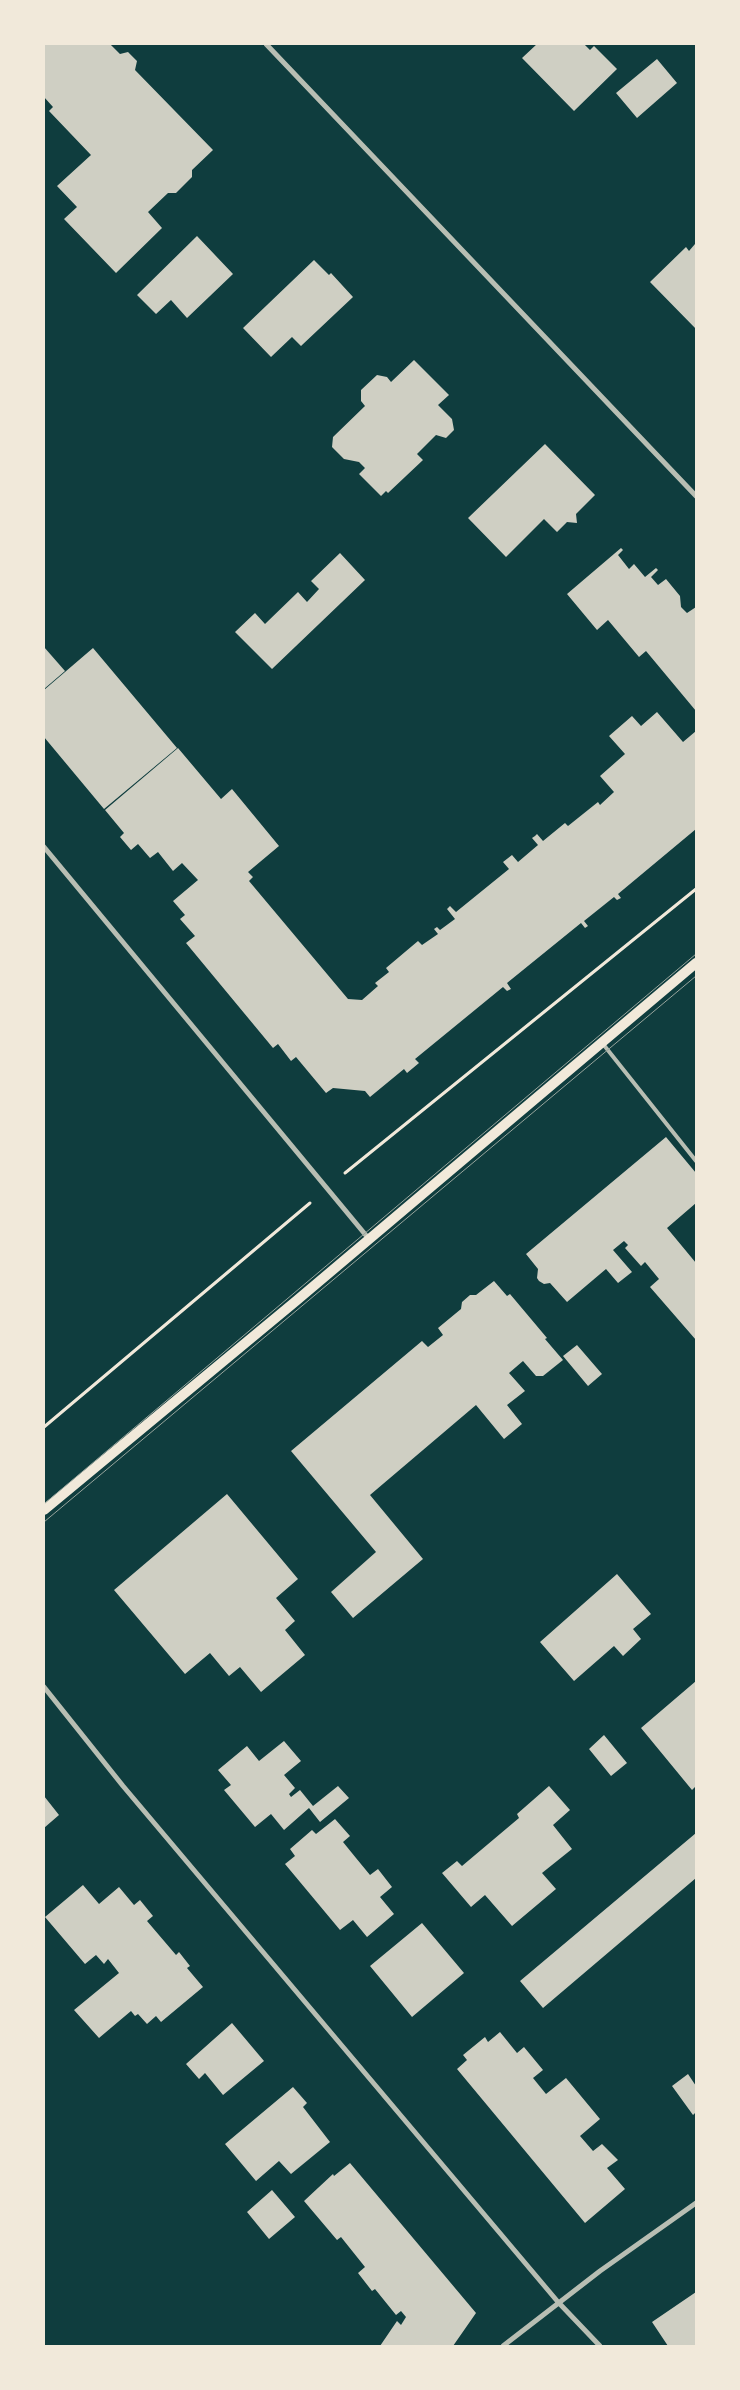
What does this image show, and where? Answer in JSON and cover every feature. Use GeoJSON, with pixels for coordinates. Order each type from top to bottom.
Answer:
{"type":"FeatureCollection","features":[{"type":"Feature","properties":{"kind":"main road"},"geometry":{"type":"LineString","coordinates":[[44,1510],[370,1239],[696,963]]}},
{"type":"Feature","properties":{"kind":"street"},"geometry":{"type":"LineString","coordinates":[[266,44],[696,496]]}},
{"type":"Feature","properties":{"kind":"street"},"geometry":{"type":"LineString","coordinates":[[44,847],[326,1189],[370,1239]]}},
{"type":"Feature","properties":{"kind":"street"},"geometry":{"type":"LineString","coordinates":[[44,1687],[130,1793],[558,2302],[600,2346]]}},
{"type":"Feature","properties":{"kind":"street"},"geometry":{"type":"LineString","coordinates":[[503,2346],[558,2302],[696,2203]]}},
{"type":"Feature","properties":{"kind":"lane"},"geometry":{"type":"LineString","coordinates":[[602,1043],[696,1161]]}},
{"type":"Feature","properties":{"kind":"path"},"geometry":{"type":"LineString","coordinates":[[44,1427],[326,1189],[696,889]]}},
{"type":"Feature","properties":{"kind":"building"},"geometry":{"type":"Polygon","coordinates":[[[44,44],[110,44],[120,54],[128,52],[137,61],[135,70],[213,150],[192,170],[192,177],[176,193],[168,193],[148,212],[162,228],[116,273],[64,219],[77,207],[57,186],[91,155],[49,111],[53,107],[44,97],[44,44]]]}},
{"type":"Feature","properties":{"kind":"building"},"geometry":{"type":"Polygon","coordinates":[[[537,44],[584,44],[590,50],[594,46],[617,69],[574,111],[522,58],[537,44]]]}},
{"type":"Feature","properties":{"kind":"building"},"geometry":{"type":"Polygon","coordinates":[[[657,59],[677,83],[637,118],[616,93],[657,59]]]}},
{"type":"Feature","properties":{"kind":"building"},"geometry":{"type":"Polygon","coordinates":[[[197,236],[233,274],[187,318],[171,300],[156,314],[137,295],[197,236]]]}},
{"type":"Feature","properties":{"kind":"building"},"geometry":{"type":"Polygon","coordinates":[[[695,244],[696,329],[650,282],[686,247],[689,251],[695,244]]]}},
{"type":"Feature","properties":{"kind":"building"},"geometry":{"type":"Polygon","coordinates":[[[314,260],[329,275],[331,273],[353,297],[301,346],[292,337],[271,357],[243,328],[314,260]]]}},
{"type":"Feature","properties":{"kind":"building"},"geometry":{"type":"Polygon","coordinates":[[[414,360],[449,395],[438,405],[452,419],[454,430],[446,438],[436,435],[417,454],[423,460],[388,493],[386,491],[381,496],[359,474],[365,468],[359,462],[344,459],[332,447],[333,437],[365,406],[361,401],[361,390],[377,375],[387,377],[391,382],[414,360]]]}},
{"type":"Feature","properties":{"kind":"building"},"geometry":{"type":"Polygon","coordinates":[[[545,444],[595,495],[576,514],[577,523],[567,522],[557,532],[544,519],[506,557],[468,518],[545,444]]]}},
{"type":"Feature","properties":{"kind":"building"},"geometry":{"type":"Polygon","coordinates":[[[621,548],[623,550],[618,555],[629,569],[634,564],[645,577],[656,568],[658,570],[651,577],[658,585],[666,579],[680,596],[681,607],[687,613],[696,607],[696,711],[646,651],[639,657],[608,620],[597,630],[567,594],[621,548]]]}},
{"type":"Feature","properties":{"kind":"building"},"geometry":{"type":"Polygon","coordinates":[[[340,553],[365,580],[272,669],[235,632],[255,613],[265,624],[298,592],[307,602],[319,589],[311,581],[340,553]]]}},
{"type":"Feature","properties":{"kind":"building"},"geometry":{"type":"Polygon","coordinates":[[[44,647],[65,671],[44,689],[44,647]]]}},
{"type":"Feature","properties":{"kind":"building"},"geometry":{"type":"Polygon","coordinates":[[[93,648],[177,748],[104,809],[44,737],[44,690],[93,648]]]}},
{"type":"Feature","properties":{"kind":"building"},"geometry":{"type":"Polygon","coordinates":[[[657,712],[683,742],[696,731],[696,829],[618,894],[621,898],[617,900],[614,897],[584,921],[588,926],[585,928],[581,923],[507,983],[511,989],[507,991],[503,987],[415,1059],[419,1063],[407,1073],[404,1069],[370,1097],[365,1091],[333,1088],[326,1093],[296,1057],[291,1061],[278,1044],[273,1048],[186,943],[195,936],[180,919],[185,915],[173,901],[198,880],[182,863],[173,871],[158,852],[150,858],[138,844],[131,850],[120,837],[124,833],[105,810],[178,748],[221,799],[232,789],[279,846],[248,872],[253,877],[249,881],[348,999],[362,1000],[378,986],[375,983],[389,972],[386,968],[418,941],[422,945],[438,934],[434,929],[437,927],[440,930],[455,919],[447,909],[450,906],[456,912],[509,869],[503,862],[512,855],[518,862],[538,845],[532,838],[537,834],[543,841],[565,823],[568,826],[598,802],[600,805],[614,792],[600,776],[625,754],[609,736],[632,716],[641,726],[657,712]]]}},
{"type":"Feature","properties":{"kind":"building"},"geometry":{"type":"Polygon","coordinates":[[[666,1137],[696,1173],[696,1203],[667,1228],[696,1263],[696,1340],[650,1287],[659,1279],[645,1262],[641,1266],[625,1248],[628,1245],[624,1241],[613,1250],[632,1272],[618,1283],[606,1269],[567,1302],[550,1283],[544,1284],[539,1281],[537,1278],[538,1269],[526,1254],[666,1137]]]}},
{"type":"Feature","properties":{"kind":"building"},"geometry":{"type":"Polygon","coordinates":[[[494,1281],[507,1296],[510,1294],[563,1360],[543,1376],[536,1376],[523,1361],[509,1373],[525,1391],[507,1405],[522,1424],[504,1439],[476,1405],[370,1495],[423,1559],[353,1618],[331,1592],[376,1552],[291,1451],[422,1341],[428,1347],[443,1335],[438,1328],[461,1309],[462,1302],[470,1295],[476,1295],[494,1281]]]}},
{"type":"Feature","properties":{"kind":"building"},"geometry":{"type":"Polygon","coordinates":[[[577,1345],[602,1374],[588,1386],[563,1356],[577,1345]]]}},
{"type":"Feature","properties":{"kind":"building"},"geometry":{"type":"Polygon","coordinates":[[[227,1494],[298,1579],[276,1598],[295,1621],[285,1630],[305,1655],[261,1692],[240,1667],[229,1676],[210,1653],[185,1674],[114,1590],[227,1494]]]}},
{"type":"Feature","properties":{"kind":"building"},"geometry":{"type":"Polygon","coordinates":[[[617,1574],[651,1614],[633,1629],[641,1639],[623,1656],[614,1646],[574,1681],[540,1642],[617,1574]]]}},
{"type":"Feature","properties":{"kind":"building"},"geometry":{"type":"Polygon","coordinates":[[[696,1681],[696,1786],[692,1790],[641,1728],[696,1681]]]}},
{"type":"Feature","properties":{"kind":"building"},"geometry":{"type":"Polygon","coordinates":[[[604,1735],[627,1763],[611,1776],[589,1749],[604,1735]]]}},
{"type":"Feature","properties":{"kind":"building"},"geometry":{"type":"Polygon","coordinates":[[[284,1741],[301,1761],[284,1775],[295,1788],[289,1794],[291,1797],[300,1790],[313,1806],[338,1786],[349,1798],[320,1822],[309,1808],[284,1830],[271,1814],[255,1827],[224,1790],[231,1785],[218,1770],[247,1746],[259,1761],[284,1741]]]}},
{"type":"Feature","properties":{"kind":"building"},"geometry":{"type":"Polygon","coordinates":[[[549,1786],[570,1810],[553,1825],[572,1849],[542,1873],[556,1889],[512,1926],[485,1895],[471,1907],[442,1873],[457,1861],[462,1866],[519,1818],[517,1814],[549,1786]]]}},
{"type":"Feature","properties":{"kind":"building"},"geometry":{"type":"Polygon","coordinates":[[[44,1796],[59,1815],[44,1828],[44,1796]]]}},
{"type":"Feature","properties":{"kind":"building"},"geometry":{"type":"Polygon","coordinates":[[[335,1819],[350,1836],[343,1842],[370,1875],[378,1869],[392,1887],[380,1897],[394,1914],[367,1937],[353,1920],[340,1930],[285,1864],[295,1856],[290,1849],[312,1830],[316,1834],[335,1819]]]}},
{"type":"Feature","properties":{"kind":"building"},"geometry":{"type":"Polygon","coordinates":[[[696,1833],[696,1878],[543,2008],[520,1981],[696,1833]]]}},
{"type":"Feature","properties":{"kind":"building"},"geometry":{"type":"Polygon","coordinates":[[[83,1885],[99,1904],[119,1887],[134,1905],[140,1900],[153,1916],[147,1921],[176,1955],[179,1952],[190,1966],[187,1968],[203,1987],[161,2022],[156,2016],[147,2024],[138,2014],[135,2016],[131,2011],[99,2038],[74,2010],[119,1973],[108,1959],[104,1964],[96,1955],[85,1964],[45,1917],[83,1885]]]}},
{"type":"Feature","properties":{"kind":"building"},"geometry":{"type":"Polygon","coordinates":[[[422,1923],[464,1973],[412,2017],[370,1966],[422,1923]]]}},
{"type":"Feature","properties":{"kind":"building"},"geometry":{"type":"Polygon","coordinates":[[[232,2023],[264,2061],[223,2095],[205,2073],[199,2079],[186,2064],[232,2023]]]}},
{"type":"Feature","properties":{"kind":"building"},"geometry":{"type":"Polygon","coordinates":[[[500,2032],[517,2053],[524,2047],[543,2070],[533,2078],[546,2094],[566,2078],[600,2119],[580,2136],[593,2151],[602,2144],[618,2160],[607,2168],[625,2189],[585,2223],[457,2069],[467,2060],[463,2055],[485,2037],[488,2042],[500,2032]]]}},
{"type":"Feature","properties":{"kind":"building"},"geometry":{"type":"Polygon","coordinates":[[[688,2074],[696,2086],[696,2112],[693,2115],[672,2086],[688,2074]]]}},
{"type":"Feature","properties":{"kind":"building"},"geometry":{"type":"Polygon","coordinates":[[[293,2087],[307,2103],[303,2107],[330,2142],[291,2174],[279,2161],[256,2181],[225,2144],[293,2087]]]}},
{"type":"Feature","properties":{"kind":"building"},"geometry":{"type":"Polygon","coordinates":[[[350,2163],[476,2313],[453,2346],[380,2346],[397,2321],[401,2325],[406,2317],[401,2311],[396,2315],[375,2289],[372,2291],[358,2273],[365,2267],[341,2237],[337,2240],[304,2201],[333,2174],[334,2176],[350,2163]]]}},
{"type":"Feature","properties":{"kind":"building"},"geometry":{"type":"Polygon","coordinates":[[[272,2190],[295,2217],[269,2239],[247,2212],[272,2190]]]}},
{"type":"Feature","properties":{"kind":"building"},"geometry":{"type":"Polygon","coordinates":[[[696,2292],[696,2346],[668,2346],[652,2322],[696,2292]]]}},
{"type":"Feature","properties":{"kind":"tram line"},"geometry":{"type":"LineString","coordinates":[[44,1504],[696,954]]}},
{"type":"Feature","properties":{"kind":"tram line"},"geometry":{"type":"LineString","coordinates":[[44,1522],[696,976]]}}]}
